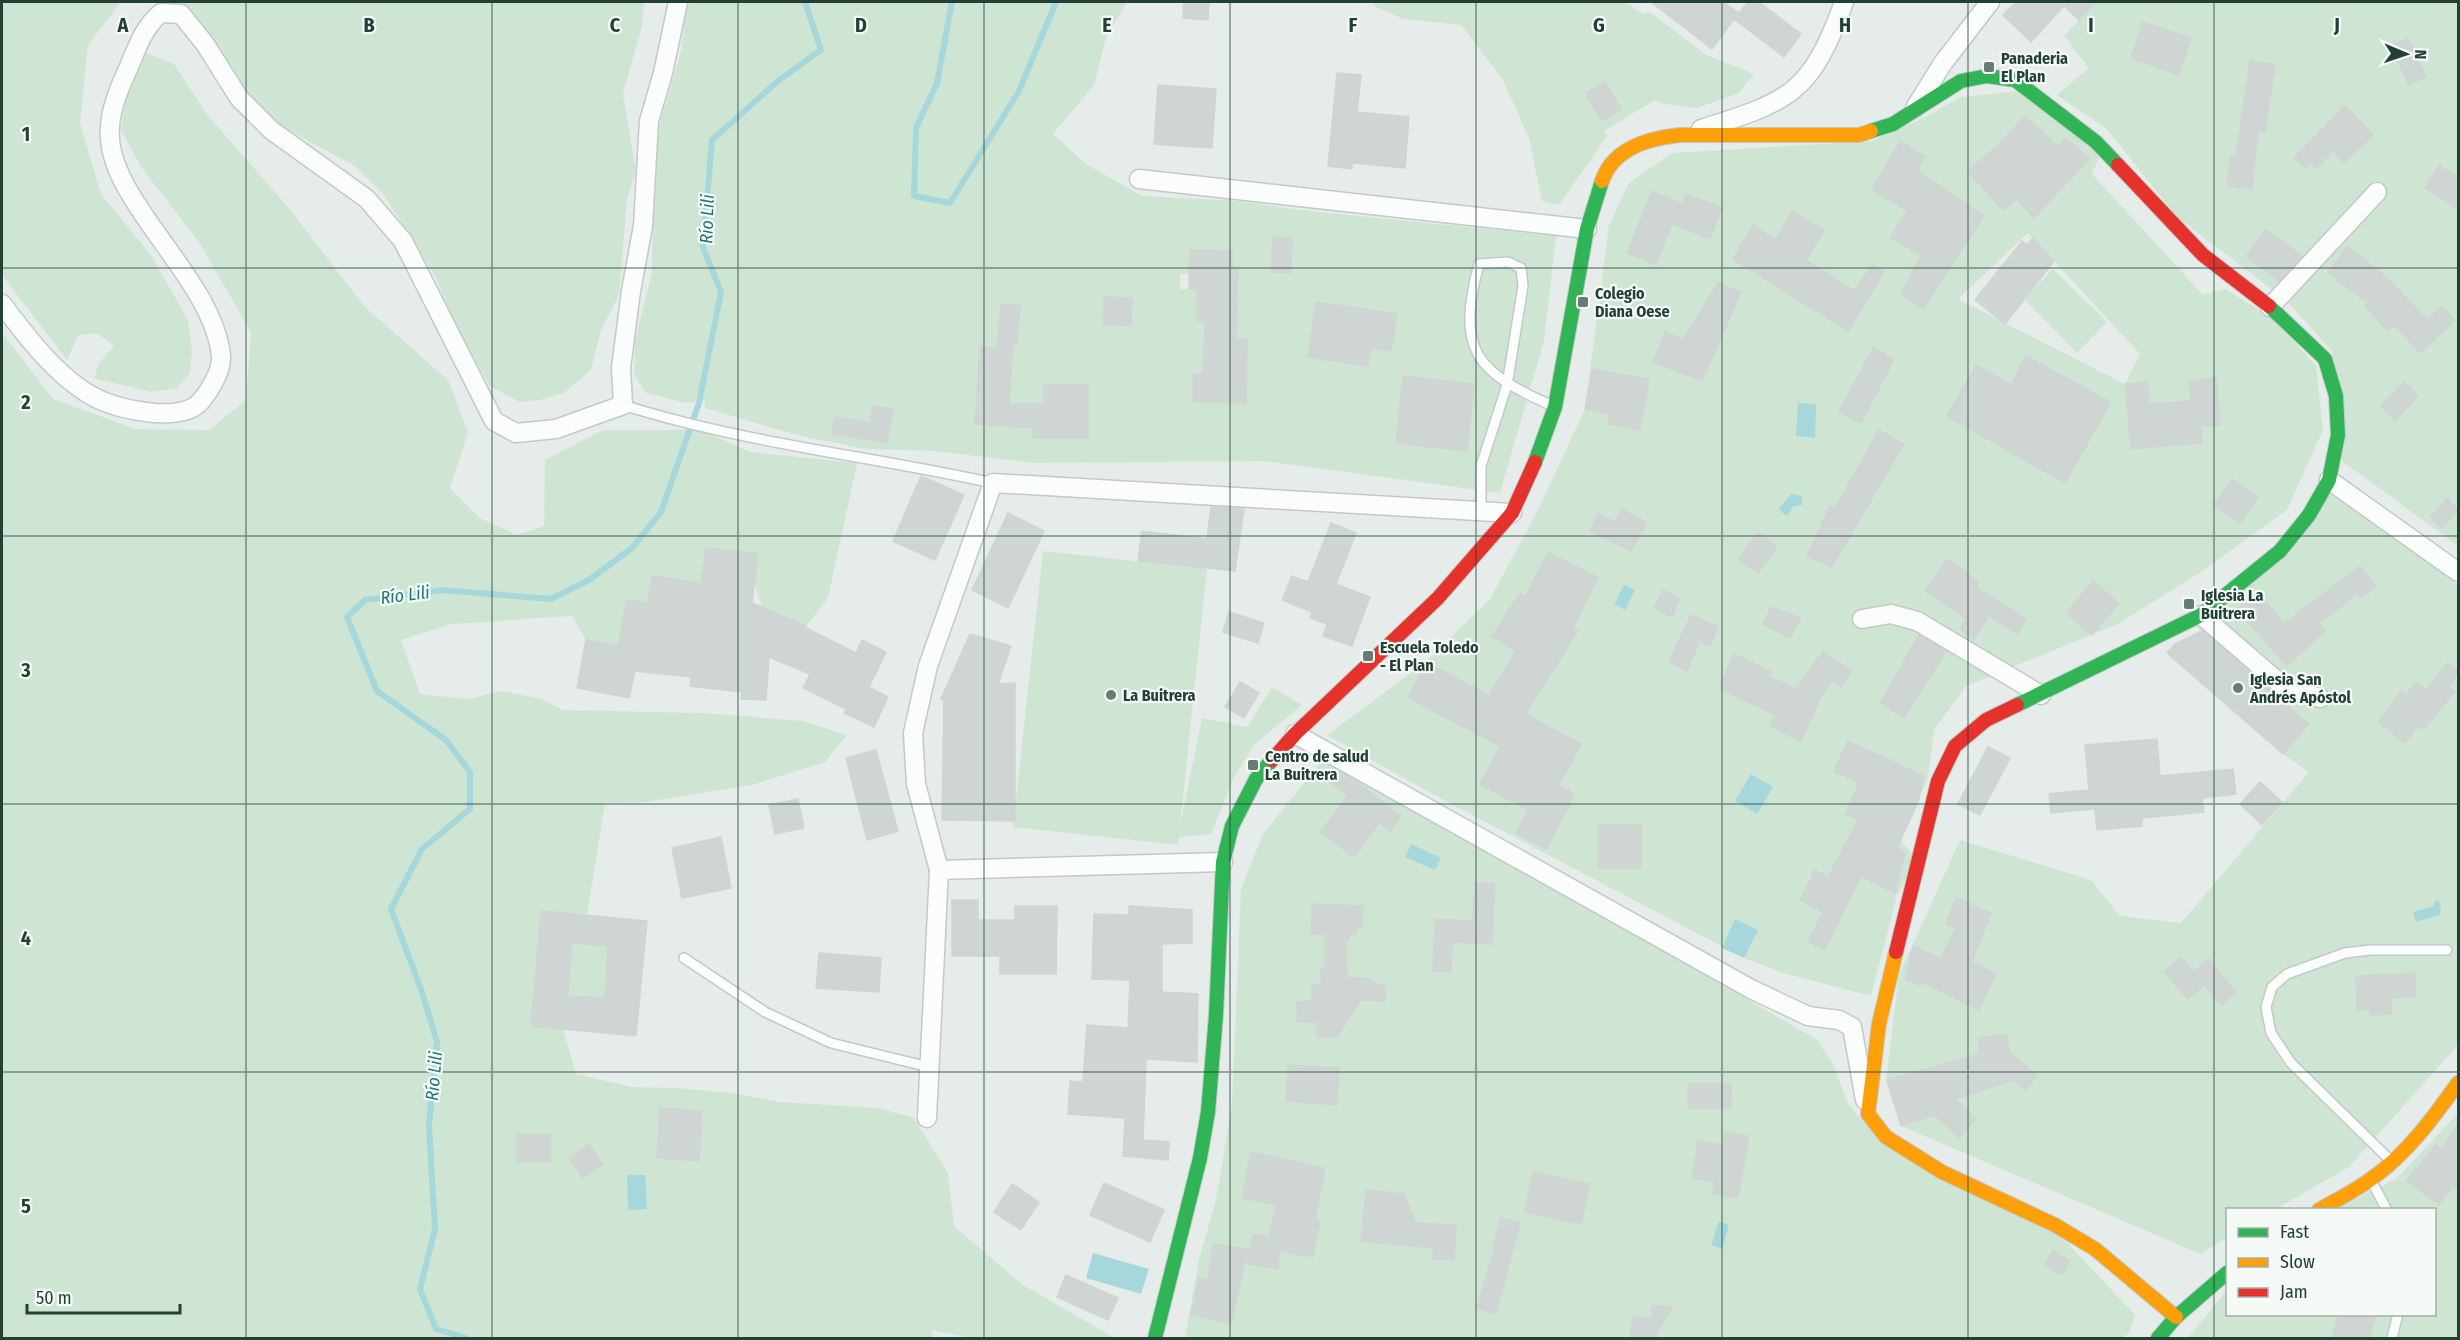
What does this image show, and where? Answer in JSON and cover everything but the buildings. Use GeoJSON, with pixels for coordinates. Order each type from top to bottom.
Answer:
{"type":"FeatureCollection","features":[{"type":"Feature","properties":{"kind":"street"},"geometry":{"type":"LineString","coordinates":[[2,304],[21,330],[67,377],[94,397],[129,410],[168,414],[196,407],[210,390],[221,360],[215,324],[180,265],[116,169],[109,129],[118,93],[146,29],[161,13],[181,14],[205,44],[239,98],[272,130],[367,199],[403,241],[494,421],[516,433],[556,429],[623,405],[621,368],[631,291],[643,226],[649,121],[663,73],[678,2]]}},
{"type":"Feature","properties":{"kind":"street"},"geometry":{"type":"LineString","coordinates":[[1680,135],[1760,111],[1793,92],[1816,66],[1844,2]]}},
{"type":"Feature","properties":{"kind":"street"},"geometry":{"type":"LineString","coordinates":[[1914,110],[1942,63],[1990,2]]}},
{"type":"Feature","properties":{"kind":"street"},"geometry":{"type":"LineString","coordinates":[[1155,1338],[1200,1158],[1208,1112],[1216,1015],[1222,862],[1232,826],[1256,778],[1295,734],[1438,598],[1512,513],[1536,459],[1555,407],[1587,229],[1605,173],[1632,147],[1654,138],[1680,135],[1859,135],[1893,124],[1961,81],[1987,76],[2015,80],[2096,142],[2203,255],[2270,307],[2325,359],[2336,396],[2337,425],[2328,480],[2309,515],[2280,551],[2201,615],[1986,720],[1955,746],[1938,781],[1879,1024],[1868,1114]]}},
{"type":"Feature","properties":{"kind":"street"},"geometry":{"type":"LineString","coordinates":[[1138,179],[1587,229]]}},
{"type":"Feature","properties":{"kind":"street"},"geometry":{"type":"LineString","coordinates":[[2270,307],[2377,192]]}},
{"type":"Feature","properties":{"kind":"street"},"geometry":{"type":"LineString","coordinates":[[2328,480],[2458,572]]}},
{"type":"Feature","properties":{"kind":"street"},"geometry":{"type":"LineString","coordinates":[[927,1118],[939,870],[916,784],[913,733],[928,666],[993,483],[1512,513]]}},
{"type":"Feature","properties":{"kind":"street"},"geometry":{"type":"LineString","coordinates":[[1862,619],[1891,614],[1917,621],[2041,695]]}},
{"type":"Feature","properties":{"kind":"street"},"geometry":{"type":"LineString","coordinates":[[2201,615],[2283,686],[2320,698]]}},
{"type":"Feature","properties":{"kind":"street"},"geometry":{"type":"LineString","coordinates":[[1295,734],[1751,989],[1808,1016],[1839,1020],[1852,1027],[1868,1114],[1886,1137],[1942,1172],[2055,1225],[2095,1249],[2176,1317]]}},
{"type":"Feature","properties":{"kind":"street"},"geometry":{"type":"LineString","coordinates":[[939,870],[1222,862]]}},
{"type":"Feature","properties":{"kind":"street"},"geometry":{"type":"LineString","coordinates":[[2321,1208],[2371,1180],[2393,1162],[2420,1135],[2458,1083]]}},
{"type":"Feature","properties":{"kind":"street"},"geometry":{"type":"LineString","coordinates":[[2157,1338],[2176,1317],[2226,1274]]}},
{"type":"Feature","properties":{"kind":"lane"},"geometry":{"type":"LineString","coordinates":[[1480,511],[1481,466],[1507,385],[1524,286],[1521,268],[1508,262],[1496,261],[1479,264],[1471,311],[1471,341],[1481,362],[1507,385],[1555,407]]}},
{"type":"Feature","properties":{"kind":"lane"},"geometry":{"type":"LineString","coordinates":[[623,405],[655,416],[830,455],[940,471],[993,483]]}},
{"type":"Feature","properties":{"kind":"lane"},"geometry":{"type":"LineString","coordinates":[[2393,1162],[2291,1063],[2271,1032],[2266,1007],[2272,987],[2287,974],[2345,953],[2370,950],[2447,950]]}},
{"type":"Feature","properties":{"kind":"lane"},"geometry":{"type":"LineString","coordinates":[[684,958],[765,1012],[831,1043],[929,1067]]}},
{"type":"Feature","properties":{"kind":"lane"},"geometry":{"type":"LineString","coordinates":[[2371,1180],[2386,1208]]}},
{"type":"Feature","properties":{"kind":"lane"},"geometry":{"type":"LineString","coordinates":[[2392,1338],[2398,1316]]}},
{"type":"Feature","properties":{"kind":"green space"},"geometry":{"type":"Polygon","coordinates":[[[2,2],[121,2],[88,45],[80,123],[101,194],[151,255],[188,320],[192,351],[190,373],[177,388],[151,392],[94,378],[99,363],[114,346],[97,333],[78,335],[67,360],[2,275],[2,2]]]}},
{"type":"Feature","properties":{"kind":"green space"},"geometry":{"type":"Polygon","coordinates":[[[169,2],[644,2],[642,26],[623,94],[636,171],[627,199],[619,295],[601,330],[591,370],[564,393],[540,400],[520,402],[491,387],[454,321],[435,276],[384,195],[355,166],[259,114],[225,89],[188,37],[169,2]]]}},
{"type":"Feature","properties":{"kind":"green space"},"geometry":{"type":"Polygon","coordinates":[[[685,2],[1127,2],[1106,38],[1094,85],[1053,134],[1086,164],[1142,196],[1239,201],[1300,210],[1556,236],[1544,341],[1500,493],[1264,461],[1036,463],[933,451],[866,449],[801,436],[705,408],[705,401],[686,403],[646,393],[634,374],[635,341],[652,272],[653,147],[682,48],[685,2]],[[1233,251],[1189,274],[1180,274],[1180,289],[1197,289],[1197,321],[1236,322],[1237,270],[1232,270],[1233,251]],[[1204,339],[1204,354],[1218,355],[1193,402],[1246,403],[1247,340],[1204,339]]]}},
{"type":"Feature","properties":{"kind":"green space"},"geometry":{"type":"Polygon","coordinates":[[[1373,2],[1626,2],[1642,14],[1650,12],[1706,55],[1754,74],[1739,93],[1697,108],[1664,104],[1655,100],[1604,131],[1607,136],[1559,205],[1542,201],[1529,138],[1503,80],[1461,25],[1403,19],[1374,6],[1373,2]]]}},
{"type":"Feature","properties":{"kind":"green space"},"geometry":{"type":"Polygon","coordinates":[[[2096,2],[2458,2],[2458,546],[2342,461],[2332,351],[2287,301],[2177,217],[2107,129],[2057,95],[2089,68],[2064,36],[2096,2]]]}},
{"type":"Feature","properties":{"kind":"green space"},"geometry":{"type":"Polygon","coordinates":[[[143,52],[174,64],[209,117],[288,207],[365,307],[448,380],[468,432],[450,488],[480,518],[517,535],[544,526],[545,460],[603,430],[706,432],[750,452],[857,463],[828,598],[806,626],[763,608],[754,585],[757,554],[706,548],[696,633],[648,604],[627,600],[618,646],[586,640],[572,616],[452,624],[401,640],[420,694],[468,699],[501,691],[542,699],[563,710],[705,713],[802,721],[847,735],[825,762],[752,785],[645,802],[605,803],[587,915],[541,911],[531,1026],[563,1029],[576,1074],[632,1087],[677,1088],[732,1093],[779,1102],[879,1108],[914,1118],[948,1173],[954,1226],[1023,1285],[1115,1338],[972,1338],[931,1330],[933,1338],[2,1338],[2,333],[53,399],[136,429],[209,430],[246,400],[251,332],[199,242],[141,167],[121,130],[127,88],[143,52]]]}},
{"type":"Feature","properties":{"kind":"green space"},"geometry":{"type":"Polygon","coordinates":[[[2020,91],[2101,152],[2092,174],[2203,295],[2225,289],[2274,319],[2316,366],[2323,430],[2287,510],[2198,574],[2116,625],[1966,686],[1934,730],[1928,778],[1900,840],[1917,859],[1897,895],[1871,996],[1787,974],[1744,958],[1434,795],[1327,735],[1426,662],[1490,599],[1538,510],[1585,409],[1609,225],[1629,183],[1672,153],[1872,141],[1926,117],[1960,97],[2020,91]],[[2028,233],[1958,299],[2125,384],[2140,354],[2028,233]]]}},
{"type":"Feature","properties":{"kind":"green space"},"geometry":{"type":"Polygon","coordinates":[[[2053,269],[2107,322],[2077,353],[2024,299],[2053,269]]]}},
{"type":"Feature","properties":{"kind":"green space"},"geometry":{"type":"Polygon","coordinates":[[[2331,492],[2458,585],[2458,1045],[2349,1167],[2278,1208],[2226,1208],[2226,1239],[2200,1254],[1901,1126],[1886,1081],[1899,975],[1960,840],[2091,880],[2120,916],[2181,923],[2309,772],[2283,754],[2309,723],[2193,623],[2331,492]]]}},
{"type":"Feature","properties":{"kind":"green space","name":"La Buitrera"},"geometry":{"type":"Polygon","coordinates":[[[1043,551],[1207,569],[1180,826],[1202,718],[1247,727],[1272,687],[1302,705],[1255,744],[1234,777],[1211,834],[1179,837],[1178,845],[1013,827],[1043,551]]]}},
{"type":"Feature","properties":{"kind":"green space"},"geometry":{"type":"Polygon","coordinates":[[[1325,757],[1816,1039],[1833,1064],[1848,1104],[1880,1140],[2062,1237],[2135,1315],[2129,1333],[2123,1338],[1185,1338],[1199,1259],[1216,1200],[1232,1105],[1241,889],[1263,834],[1325,757]]]}},
{"type":"Feature","properties":{"kind":"green space"},"geometry":{"type":"Polygon","coordinates":[[[572,943],[608,946],[605,998],[568,996],[572,943]]]}},
{"type":"Feature","properties":{"kind":"green space"},"geometry":{"type":"Polygon","coordinates":[[[2458,1113],[2458,1338],[2188,1338],[2226,1291],[2226,1316],[2436,1316],[2436,1208],[2338,1208],[2396,1179],[2458,1113]]]}},
{"type":"Feature","properties":{"kind":"water"},"geometry":{"type":"Polygon","coordinates":[[[1798,403],[1816,404],[1815,438],[1796,436],[1798,403]]]}},
{"type":"Feature","properties":{"kind":"water"},"geometry":{"type":"Polygon","coordinates":[[[1791,494],[1802,496],[1802,505],[1792,507],[1789,514],[1785,515],[1779,509],[1791,494]]]}},
{"type":"Feature","properties":{"kind":"water"},"geometry":{"type":"Polygon","coordinates":[[[1624,585],[1635,590],[1625,610],[1614,604],[1624,585]]]}},
{"type":"Feature","properties":{"kind":"water"},"geometry":{"type":"Polygon","coordinates":[[[1751,774],[1773,787],[1757,814],[1735,801],[1751,774]]]}},
{"type":"Feature","properties":{"kind":"water"},"geometry":{"type":"Polygon","coordinates":[[[1411,844],[1441,858],[1435,870],[1405,857],[1411,844]]]}},
{"type":"Feature","properties":{"kind":"water"},"geometry":{"type":"Polygon","coordinates":[[[2437,900],[2441,903],[2440,915],[2416,922],[2413,912],[2434,906],[2437,900]]]}},
{"type":"Feature","properties":{"kind":"water"},"geometry":{"type":"Polygon","coordinates":[[[1735,919],[1758,930],[1744,958],[1722,948],[1735,919]]]}},
{"type":"Feature","properties":{"kind":"water"},"geometry":{"type":"Polygon","coordinates":[[[627,1175],[645,1175],[647,1209],[628,1210],[627,1175]]]}},
{"type":"Feature","properties":{"kind":"water"},"geometry":{"type":"Polygon","coordinates":[[[1719,1221],[1729,1225],[1722,1249],[1711,1245],[1719,1221]]]}},
{"type":"Feature","properties":{"kind":"water"},"geometry":{"type":"Polygon","coordinates":[[[1093,1253],[1149,1269],[1141,1294],[1086,1278],[1093,1253]]]}},
{"type":"Feature","properties":{"kind":"waterway","name":"Río Lili"},"geometry":{"type":"LineString","coordinates":[[466,1338],[436,1329],[420,1289],[435,1229],[429,1126],[437,1042],[422,992],[391,909],[422,849],[470,809],[470,772],[446,740],[377,691],[347,617],[365,600],[442,590],[551,599],[589,580],[632,548],[661,512],[699,403],[721,292],[703,247],[712,140],[779,80],[821,50],[805,2]]}},
{"type":"Feature","properties":{"kind":"waterway","name":"Río Lili"},"geometry":{"type":"LineString","coordinates":[[952,2],[937,83],[916,128],[914,196],[950,203],[1019,91],[1056,2]]}},
{"type":"Feature","properties":{"kind":"traffic: fast"},"geometry":{"type":"LineString","coordinates":[[1871,131],[1893,124],[1961,81],[1987,76],[2015,80],[2096,142],[2118,165]]}},
{"type":"Feature","properties":{"kind":"traffic: fast"},"geometry":{"type":"LineString","coordinates":[[1535,462],[1555,407],[1587,229],[1602,181]]}},
{"type":"Feature","properties":{"kind":"traffic: fast"},"geometry":{"type":"LineString","coordinates":[[2017,705],[2201,615],[2280,551],[2309,515],[2329,480],[2338,435],[2336,396],[2325,359],[2269,306]]}},
{"type":"Feature","properties":{"kind":"traffic: fast"},"geometry":{"type":"LineString","coordinates":[[1155,1338],[1200,1158],[1208,1112],[1216,1015],[1223,862],[1232,826],[1256,779],[1272,760]]}},
{"type":"Feature","properties":{"kind":"traffic: fast"},"geometry":{"type":"LineString","coordinates":[[2158,1338],[2176,1317],[2226,1274]]}},
{"type":"Feature","properties":{"kind":"traffic: slow"},"geometry":{"type":"LineString","coordinates":[[1602,181],[1607,170],[1624,153],[1645,142],[1668,136],[1859,135],[1871,131]]}},
{"type":"Feature","properties":{"kind":"traffic: slow"},"geometry":{"type":"LineString","coordinates":[[1896,952],[1879,1024],[1868,1114],[1886,1137],[1942,1172],[2055,1225],[2095,1249],[2176,1317]]}},
{"type":"Feature","properties":{"kind":"traffic: slow"},"geometry":{"type":"LineString","coordinates":[[2322,1208],[2365,1183],[2408,1147],[2458,1083]]}},
{"type":"Feature","properties":{"kind":"traffic: jam"},"geometry":{"type":"LineString","coordinates":[[2118,165],[2203,255],[2269,306]]}},
{"type":"Feature","properties":{"kind":"traffic: jam"},"geometry":{"type":"LineString","coordinates":[[1272,760],[1295,734],[1438,598],[1512,513],[1535,462]]}},
{"type":"Feature","properties":{"kind":"traffic: jam"},"geometry":{"type":"LineString","coordinates":[[1896,952],[1938,781],[1955,746],[1986,720],[2017,705]]}},
{"type":"Feature","properties":{"kind":"place","name":"Panaderia El Plan"},"geometry":{"type":"Point","coordinates":[1989,67]}},
{"type":"Feature","properties":{"kind":"place","name":"Colegio Diana Oese"},"geometry":{"type":"Point","coordinates":[1583,302]}},
{"type":"Feature","properties":{"kind":"place","name":"Iglesia La Buitrera"},"geometry":{"type":"Point","coordinates":[2189,604]}},
{"type":"Feature","properties":{"kind":"place","name":"Escuela Toledo - El Plan"},"geometry":{"type":"Point","coordinates":[1368,656]}},
{"type":"Feature","properties":{"kind":"place","name":"Iglesia San Andrés Apóstol"},"geometry":{"type":"Point","coordinates":[2238,688]}},
{"type":"Feature","properties":{"kind":"place","name":"La Buitrera"},"geometry":{"type":"Point","coordinates":[1111,695]}},
{"type":"Feature","properties":{"kind":"place","name":"Centro de salud La Buitrera"},"geometry":{"type":"Point","coordinates":[1253,765]}}]}
